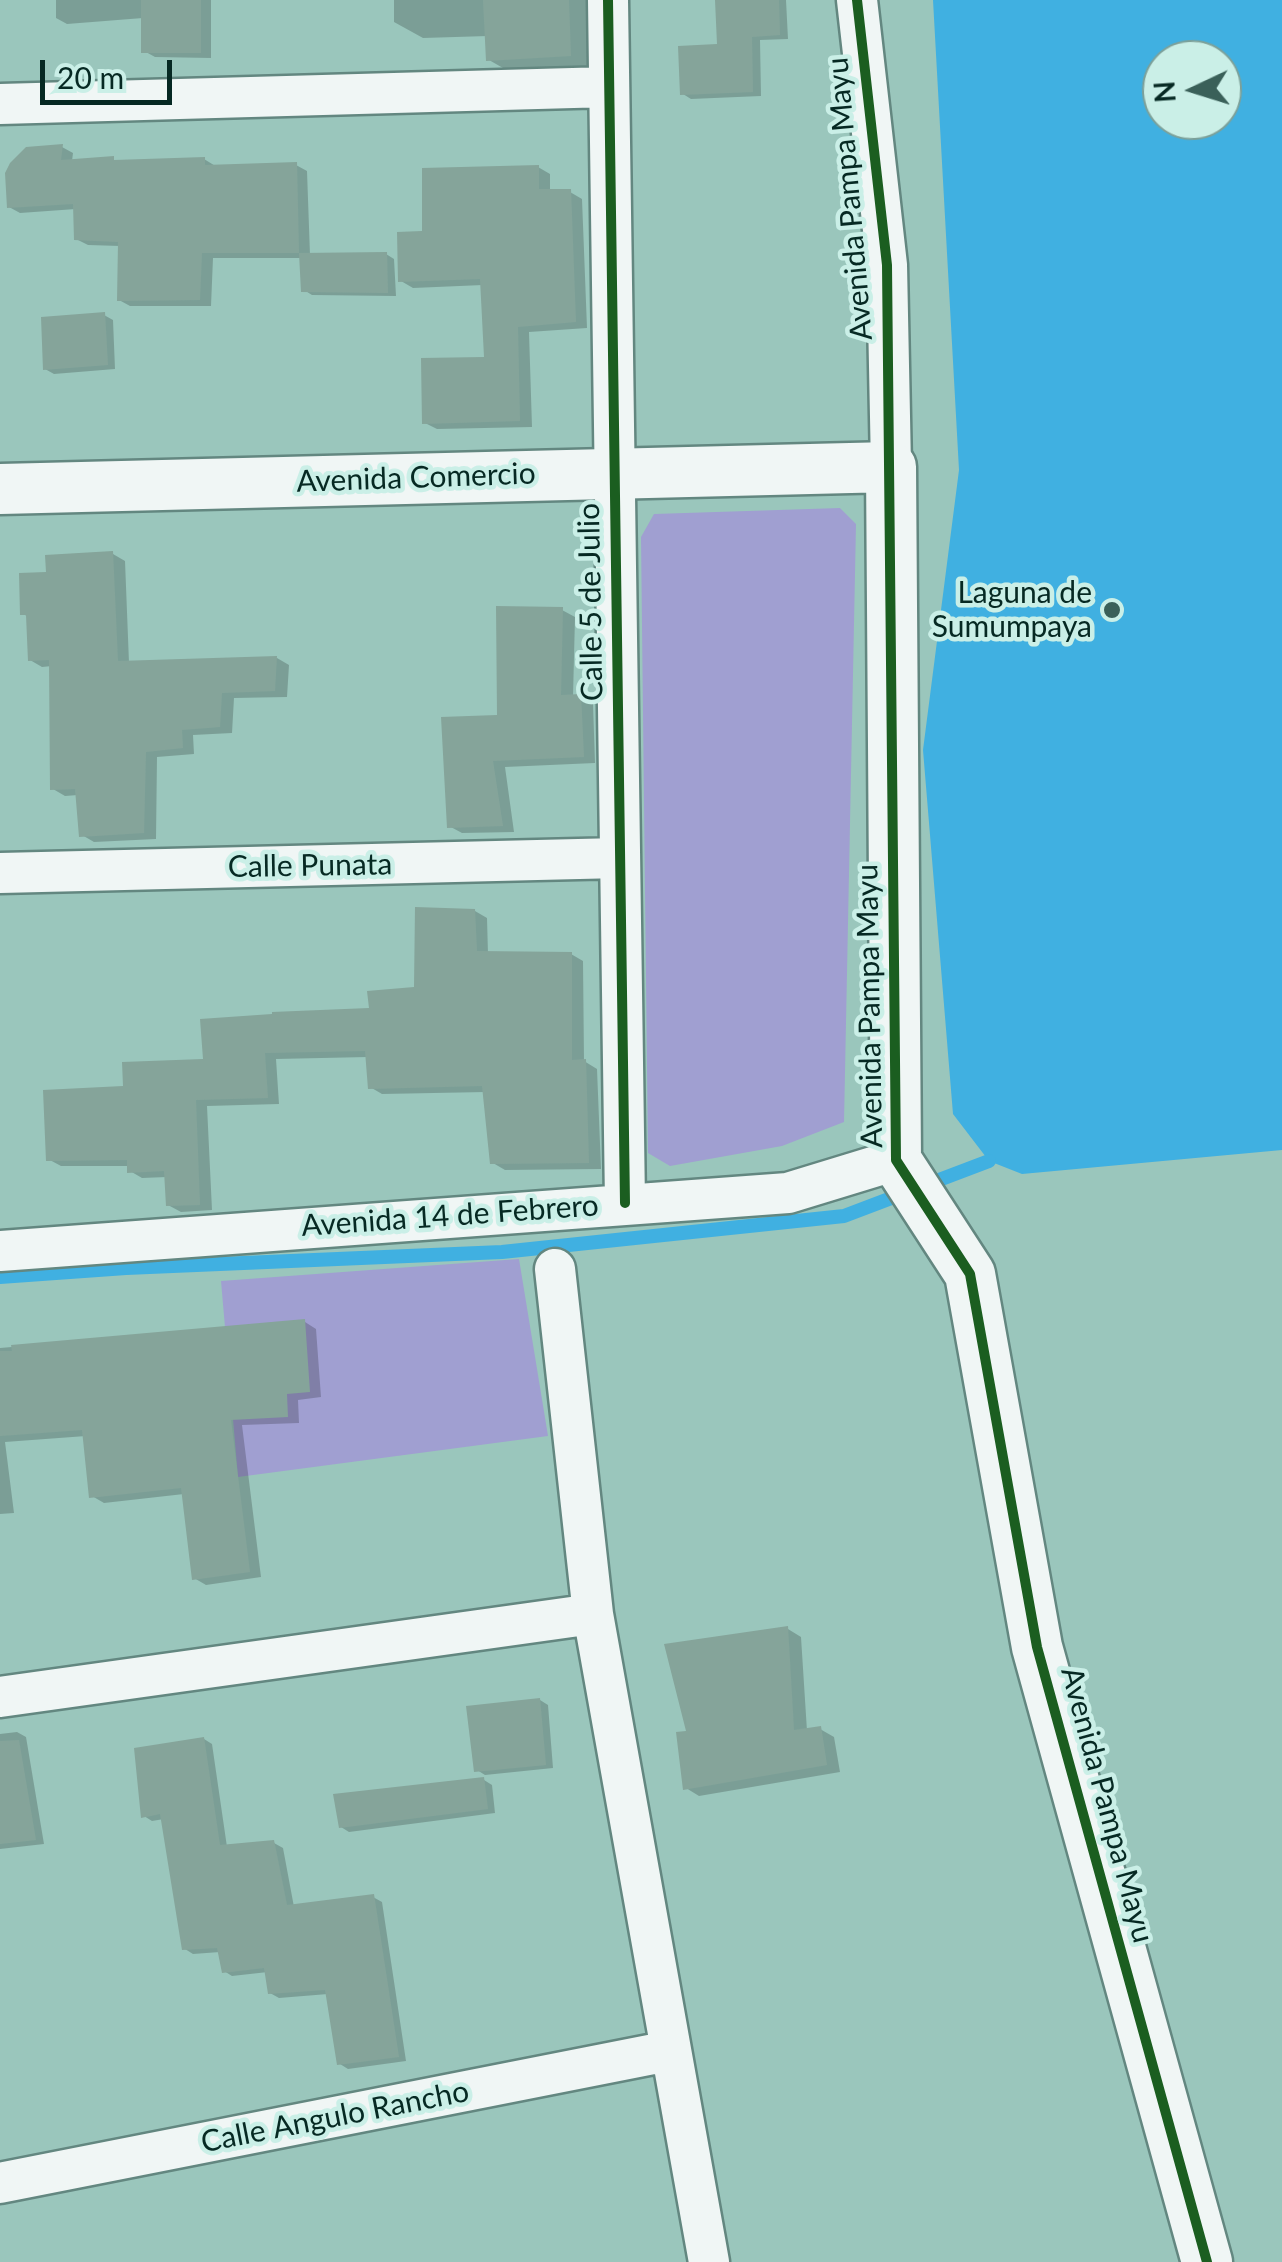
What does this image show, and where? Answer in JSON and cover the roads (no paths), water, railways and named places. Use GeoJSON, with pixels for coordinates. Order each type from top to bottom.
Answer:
{"type":"FeatureCollection","features":[{"type":"Feature","properties":{"kind":"street","name":"Calle 5 de Julio"},"geometry":{"type":"LineString","coordinates":[[608,0],[624,1203]]}},
{"type":"Feature","properties":{"kind":"street","name":"Avenida Pampa Mayu"},"geometry":{"type":"LineString","coordinates":[[857,0],[887,265],[896,1160],[970,1274],[1037,1647],[1207,2262]]}},
{"type":"Feature","properties":{"kind":"street"},"geometry":{"type":"LineString","coordinates":[[0,104],[609,87]]}},
{"type":"Feature","properties":{"kind":"street","name":"Avenida Comercio"},"geometry":{"type":"LineString","coordinates":[[0,490],[891,466]]}},
{"type":"Feature","properties":{"kind":"street","name":"Calle Punata"},"geometry":{"type":"LineString","coordinates":[[0,873],[620,858]]}},
{"type":"Feature","properties":{"kind":"street","name":"Avenida 14 de Febrero"},"geometry":{"type":"LineString","coordinates":[[0,1250],[788,1193],[896,1160]]}},
{"type":"Feature","properties":{"kind":"street"},"geometry":{"type":"LineString","coordinates":[[554,1268],[594,1614],[708,2262]]}},
{"type":"Feature","properties":{"kind":"street"},"geometry":{"type":"LineString","coordinates":[[0,1697],[594,1614]]}},
{"type":"Feature","properties":{"kind":"street","name":"Calle Angulo Rancho"},"geometry":{"type":"LineString","coordinates":[[0,2183],[669,2050]]}},
{"type":"Feature","properties":{"kind":"waterway"},"geometry":{"type":"LineString","coordinates":[[0,1277],[502,1252],[844,1216],[989,1161]]}},
{"type":"Feature","properties":{"kind":"place","name":"Laguna de Sumumpaya"},"geometry":{"type":"Point","coordinates":[1112,610]}}]}
